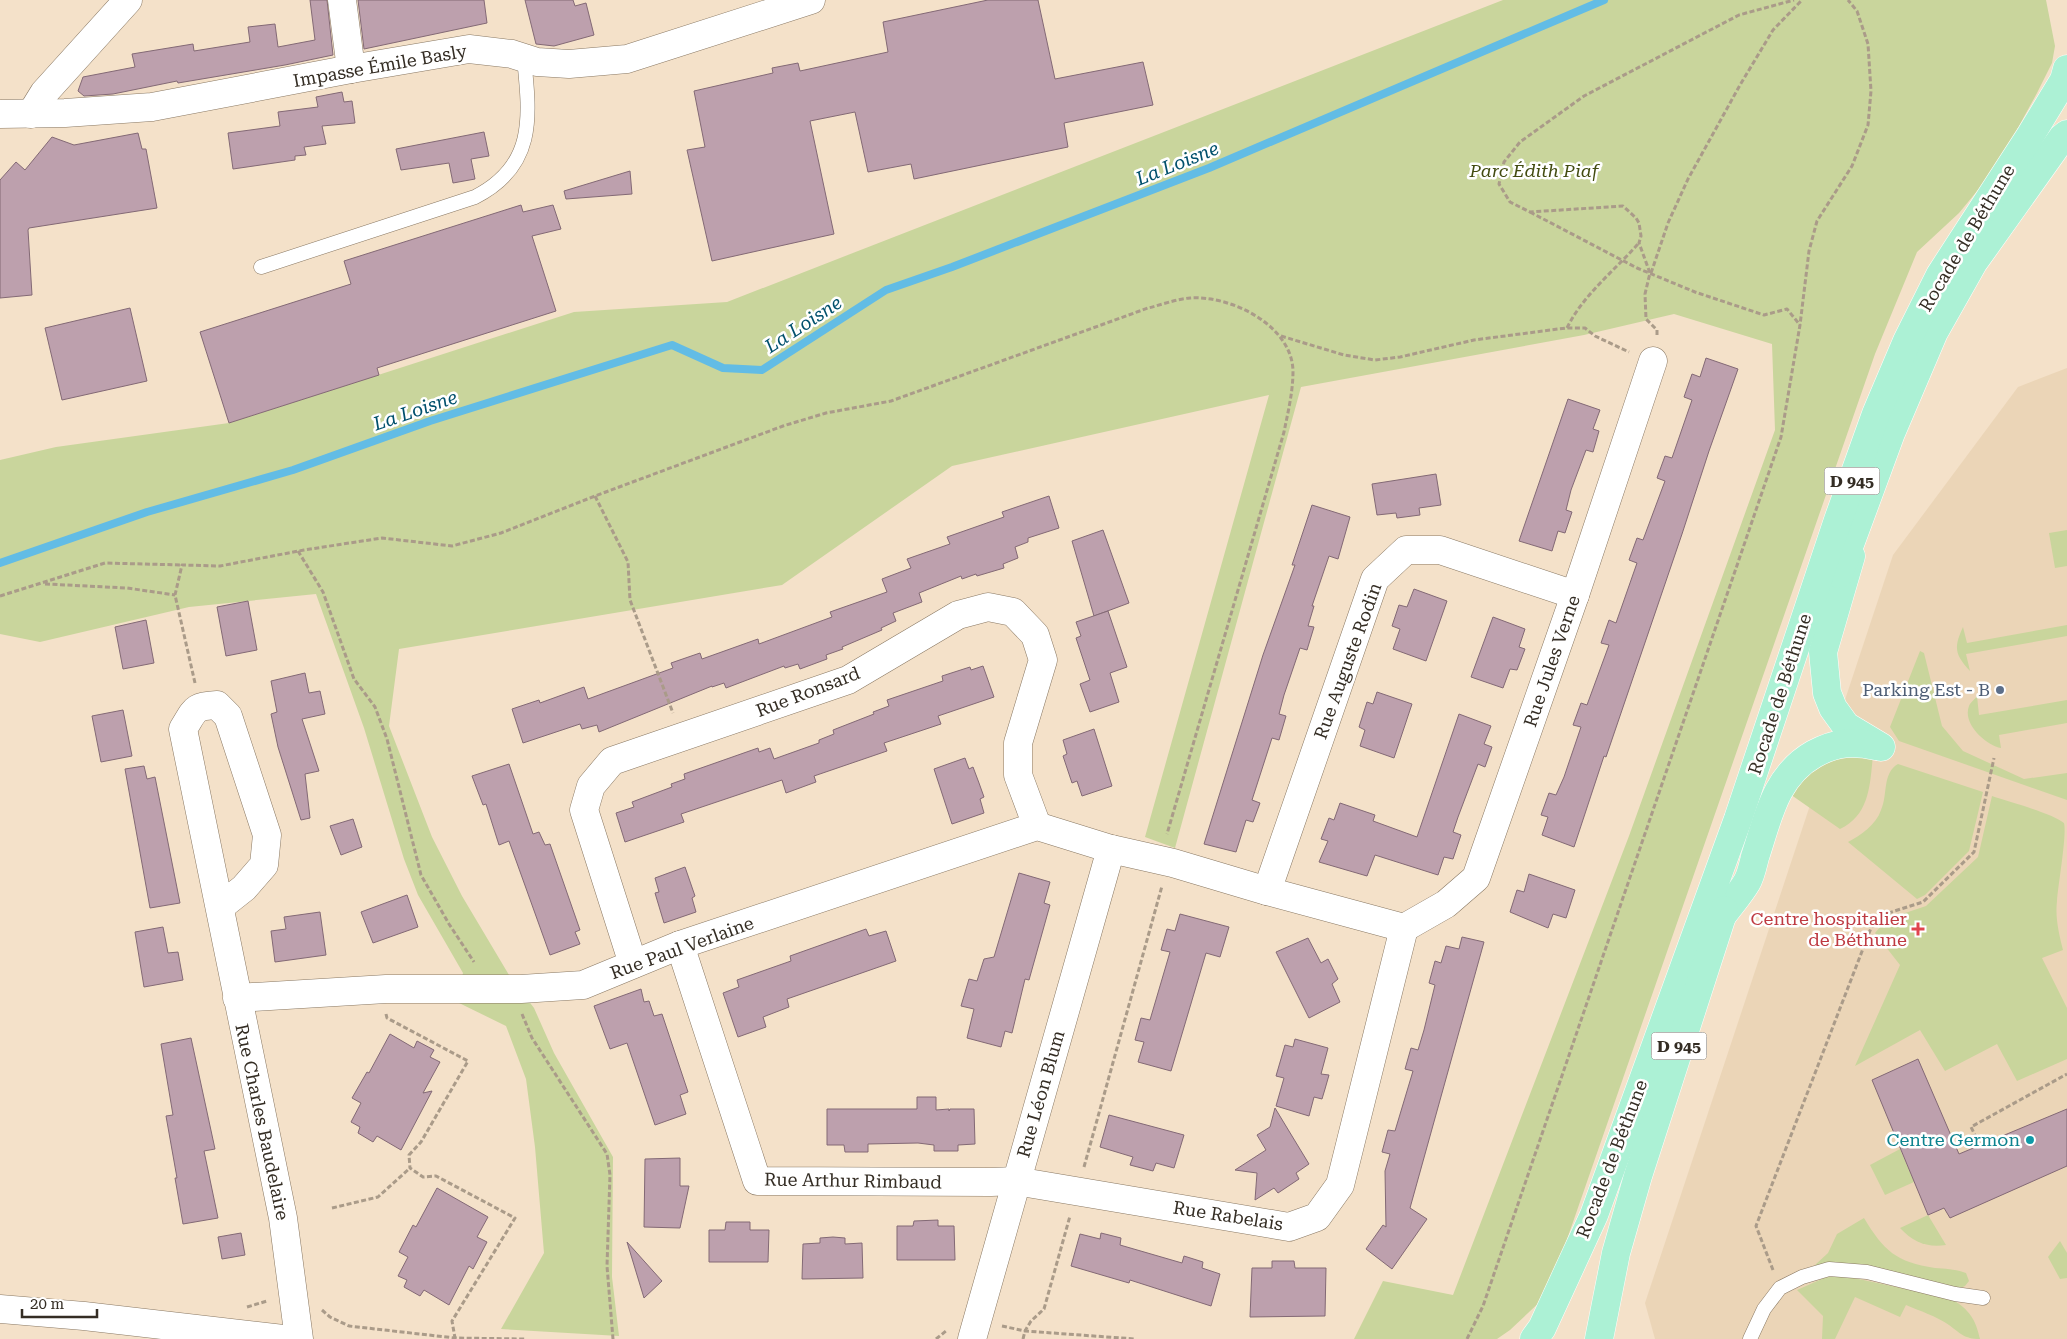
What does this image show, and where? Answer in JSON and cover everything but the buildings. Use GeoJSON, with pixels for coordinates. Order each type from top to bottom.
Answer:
{"type":"FeatureCollection","features":[{"type":"Feature","properties":{"kind":"main road","name":"Rocade de Béthune"},"geometry":{"type":"LineString","coordinates":[[1534,1339],[1542,1328],[1594,1215],[1738,819],[1841,511],[1876,414],[1906,341],[1940,275],[2030,136],[2064,80],[2067,69]]}},
{"type":"Feature","properties":{"kind":"main road","name":"Rocade de Béthune"},"geometry":{"type":"LineString","coordinates":[[1598,1339],[1616,1253],[1638,1176],[1780,735],[1891,433],[1934,332],[1973,263],[2062,138],[2067,134]]}},
{"type":"Feature","properties":{"kind":"main road"},"geometry":{"type":"LineString","coordinates":[[1722,916],[1748,882],[1770,810],[1779,787],[1791,771],[1806,759],[1836,746],[1854,742],[1881,747],[1846,726],[1833,708],[1826,693],[1823,652],[1847,573],[1864,506]]}},
{"type":"Feature","properties":{"kind":"street"},"geometry":{"type":"LineString","coordinates":[[31,114],[44,93],[128,0]]}},
{"type":"Feature","properties":{"kind":"street"},"geometry":{"type":"LineString","coordinates":[[342,0],[351,69]]}},
{"type":"Feature","properties":{"kind":"street","name":"Impasse Émile Basly"},"geometry":{"type":"LineString","coordinates":[[0,114],[152,107],[351,69],[470,49],[491,50],[537,62],[569,64],[627,59],[811,0]]}},
{"type":"Feature","properties":{"kind":"street","name":"Rue Jules Verne"},"geometry":{"type":"LineString","coordinates":[[1404,928],[1446,904],[1476,878],[1575,594],[1653,361]]}},
{"type":"Feature","properties":{"kind":"street","name":"Rue Auguste Rodin"},"geometry":{"type":"LineString","coordinates":[[1268,891],[1375,579],[1406,550],[1440,550],[1575,594]]}},
{"type":"Feature","properties":{"kind":"street","name":"Rue Ronsard"},"geometry":{"type":"LineString","coordinates":[[633,964],[584,810],[591,786],[612,761],[848,680],[958,615],[988,607],[1013,612],[1035,635],[1043,660],[1018,744],[1018,775],[1037,826]]}},
{"type":"Feature","properties":{"kind":"street"},"geometry":{"type":"LineString","coordinates":[[201,706],[217,705],[228,716],[266,835],[264,865],[244,888],[220,907]]}},
{"type":"Feature","properties":{"kind":"street","name":"Rue Charles Baudelaire"},"geometry":{"type":"LineString","coordinates":[[201,706],[195,710],[183,729],[283,1218],[299,1339]]}},
{"type":"Feature","properties":{"kind":"street"},"geometry":{"type":"LineString","coordinates":[[1037,826],[1111,849],[1167,862],[1404,928]]}},
{"type":"Feature","properties":{"kind":"street","name":"Rue Paul Verlaine"},"geometry":{"type":"LineString","coordinates":[[237,998],[386,989],[521,989],[583,985],[680,945],[1037,826]]}},
{"type":"Feature","properties":{"kind":"street","name":"Rue Léon Blum"},"geometry":{"type":"LineString","coordinates":[[974,1330],[1111,849]]}},
{"type":"Feature","properties":{"kind":"street","name":"Rue Rabelais"},"geometry":{"type":"LineString","coordinates":[[1016,1181],[1289,1226],[1317,1217],[1340,1185],[1404,928]]}},
{"type":"Feature","properties":{"kind":"street","name":"Rue Arthur Rimbaud"},"geometry":{"type":"LineString","coordinates":[[680,945],[756,1181],[1016,1181]]}},
{"type":"Feature","properties":{"kind":"street"},"geometry":{"type":"LineString","coordinates":[[0,1309],[84,1316],[282,1339]]}},
{"type":"Feature","properties":{"kind":"lane"},"geometry":{"type":"LineString","coordinates":[[260,267],[475,197],[490,190],[506,176],[517,160],[526,136],[527,92],[524,58]]}},
{"type":"Feature","properties":{"kind":"lane"},"geometry":{"type":"LineString","coordinates":[[1750,1339],[1764,1309],[1780,1288],[1802,1277],[1829,1269],[1866,1272],[1955,1294],[1983,1298]]}},
{"type":"Feature","properties":{"kind":"path"},"geometry":{"type":"LineString","coordinates":[[1794,0],[1739,16],[1584,96],[1520,142],[1504,162],[1499,184],[1510,202],[1650,273],[1695,292],[1764,315],[1787,309],[1800,325]]}},
{"type":"Feature","properties":{"kind":"path"},"geometry":{"type":"LineString","coordinates":[[1280,336],[1344,356],[1375,360],[1400,357],[1474,340],[1566,328],[1585,328],[1595,336],[1642,358],[1653,361],[1658,347],[1657,330],[1646,319],[1645,294],[1650,273],[1668,223],[1688,180],[1773,30],[1802,0]]}},
{"type":"Feature","properties":{"kind":"path"},"geometry":{"type":"LineString","coordinates":[[1467,1339],[1483,1306],[1781,437],[1800,325],[1809,252],[1817,221],[1852,166],[1868,125],[1870,91],[1868,44],[1857,12],[1848,0]]}},
{"type":"Feature","properties":{"kind":"path"},"geometry":{"type":"LineString","coordinates":[[1530,212],[1623,206],[1636,218],[1640,236],[1639,243],[1650,273]]}},
{"type":"Feature","properties":{"kind":"path"},"geometry":{"type":"LineString","coordinates":[[1566,328],[1574,313],[1639,243]]}},
{"type":"Feature","properties":{"kind":"path"},"geometry":{"type":"LineString","coordinates":[[0,596],[105,563],[220,566],[382,538],[452,546],[502,533],[783,426],[826,413],[891,401],[1148,308],[1190,298],[1236,305],[1271,327],[1280,336],[1289,351],[1292,361],[1291,399],[1284,432],[1167,862],[1166,877],[1152,919],[1044,1309],[1031,1321],[1025,1330],[1023,1339]]}},
{"type":"Feature","properties":{"kind":"path"},"geometry":{"type":"LineString","coordinates":[[595,496],[628,562],[630,600],[682,737]]}},
{"type":"Feature","properties":{"kind":"path"},"geometry":{"type":"LineString","coordinates":[[298,551],[323,592],[354,679],[375,707],[387,739],[421,875],[448,924],[474,963]]}},
{"type":"Feature","properties":{"kind":"path"},"geometry":{"type":"LineString","coordinates":[[182,565],[175,594],[201,706]]}},
{"type":"Feature","properties":{"kind":"path"},"geometry":{"type":"LineString","coordinates":[[42,584],[126,588],[175,594]]}},
{"type":"Feature","properties":{"kind":"path"},"geometry":{"type":"LineString","coordinates":[[1780,1288],[1756,1226],[1871,928],[1882,915],[1923,902],[1974,852],[1994,758]]}},
{"type":"Feature","properties":{"kind":"path"},"geometry":{"type":"LineString","coordinates":[[386,989],[387,1018],[468,1061],[421,1142],[409,1155],[410,1168]]}},
{"type":"Feature","properties":{"kind":"path"},"geometry":{"type":"LineString","coordinates":[[519,1009],[532,1038],[607,1154],[610,1175],[607,1266],[613,1339]]}},
{"type":"Feature","properties":{"kind":"path"},"geometry":{"type":"LineString","coordinates":[[1980,1145],[1971,1127],[2067,1074]]}},
{"type":"Feature","properties":{"kind":"path"},"geometry":{"type":"LineString","coordinates":[[332,1208],[378,1198],[410,1168]]}},
{"type":"Feature","properties":{"kind":"path"},"geometry":{"type":"LineString","coordinates":[[410,1168],[423,1177],[436,1176],[515,1218],[452,1322],[455,1338]]}},
{"type":"Feature","properties":{"kind":"path"},"geometry":{"type":"LineString","coordinates":[[974,1330],[1025,1330],[1135,1339]]}},
{"type":"Feature","properties":{"kind":"shaded area","name":"Centre hospitalier de Béthune"},"geometry":{"type":"Polygon","coordinates":[[[2067,368],[2067,1339],[1655,1339],[1645,1303],[1893,555],[2018,387],[2067,368]]]}},
{"type":"Feature","properties":{"kind":"green space","name":"Parc Édith Piaf"},"geometry":{"type":"Polygon","coordinates":[[[1503,0],[2046,0],[2055,46],[2052,63],[1996,168],[1959,213],[1917,252],[1875,354],[1557,1268],[1544,1298],[1510,1330],[1497,1339],[1354,1339],[1383,1281],[1453,1295],[1629,836],[1775,430],[1772,344],[1674,314],[1584,335],[1301,387],[1175,848],[1145,837],[1269,395],[952,466],[782,585],[399,649],[389,726],[432,837],[462,896],[509,975],[534,1008],[554,1053],[613,1157],[612,1277],[619,1336],[501,1329],[544,1253],[535,1147],[526,1079],[506,1026],[455,1001],[463,973],[418,895],[404,859],[364,728],[316,594],[189,607],[40,642],[0,634],[0,460],[56,447],[229,423],[574,312],[727,302],[1503,0]]]}},
{"type":"Feature","properties":{"kind":"green space"},"geometry":{"type":"Polygon","coordinates":[[[2067,530],[2067,566],[2055,568],[2049,533],[2067,530]]]}},
{"type":"Feature","properties":{"kind":"green space"},"geometry":{"type":"Polygon","coordinates":[[[2067,625],[2067,636],[1966,654],[1970,671],[1958,655],[1957,645],[1963,627],[1967,643],[2067,625]]]}},
{"type":"Feature","properties":{"kind":"green space"},"geometry":{"type":"Polygon","coordinates":[[[1920,651],[1924,653],[1942,726],[1963,751],[2024,779],[2067,773],[2067,800],[1899,741],[1890,727],[1920,651]]]}},
{"type":"Feature","properties":{"kind":"green space"},"geometry":{"type":"Polygon","coordinates":[[[1977,696],[1979,715],[2067,700],[2067,723],[1999,735],[2001,748],[1982,738],[1969,720],[1969,706],[1977,696]]]}},
{"type":"Feature","properties":{"kind":"green space"},"geometry":{"type":"Polygon","coordinates":[[[1873,755],[1867,798],[1863,807],[1850,823],[1840,829],[1787,792],[1829,757],[1873,755]]]}},
{"type":"Feature","properties":{"kind":"green space"},"geometry":{"type":"Polygon","coordinates":[[[1898,764],[1983,792],[1969,851],[1925,895],[1917,899],[1848,842],[1863,833],[1876,820],[1883,804],[1887,779],[1893,768],[1898,764]]]}},
{"type":"Feature","properties":{"kind":"green space"},"geometry":{"type":"Polygon","coordinates":[[[1992,796],[2041,812],[2064,823],[2057,907],[2058,926],[2063,950],[2042,958],[2067,1008],[2067,1059],[2017,1081],[1997,1044],[1945,1071],[1920,1030],[1855,1066],[1900,965],[1875,933],[1887,919],[1926,906],[1978,857],[1992,796]]]}},
{"type":"Feature","properties":{"kind":"green space"},"geometry":{"type":"Polygon","coordinates":[[[1900,1149],[1914,1182],[1885,1195],[1870,1165],[1900,1149]]]}},
{"type":"Feature","properties":{"kind":"green space"},"geometry":{"type":"Polygon","coordinates":[[[1928,1215],[1946,1245],[1933,1246],[1921,1243],[1910,1237],[1900,1228],[1928,1215]]]}},
{"type":"Feature","properties":{"kind":"green space"},"geometry":{"type":"Polygon","coordinates":[[[1864,1218],[1878,1239],[1892,1253],[1910,1262],[1966,1273],[1969,1281],[1965,1286],[1958,1289],[1862,1266],[1815,1265],[1828,1253],[1837,1234],[1864,1218]]]}},
{"type":"Feature","properties":{"kind":"green space"},"geometry":{"type":"Polygon","coordinates":[[[2060,1241],[2067,1253],[2067,1278],[2060,1279],[2048,1257],[2060,1241]]]}},
{"type":"Feature","properties":{"kind":"green space"},"geometry":{"type":"Polygon","coordinates":[[[1840,1275],[1952,1299],[1971,1316],[1980,1339],[1966,1337],[1939,1319],[1906,1305],[1900,1317],[1855,1297],[1835,1339],[1822,1339],[1823,1316],[1797,1290],[1824,1278],[1840,1275]]]}},
{"type":"Feature","properties":{"kind":"waterway","name":"La Loisne"},"geometry":{"type":"LineString","coordinates":[[0,563],[147,512],[293,470],[430,421],[672,345],[723,368],[762,370],[886,290],[952,267],[1209,168],[1604,0]]}},
{"type":"Feature","properties":{"kind":"place","name":"Parking Est - B"},"geometry":{"type":"Point","coordinates":[2000,690]}},
{"type":"Feature","properties":{"kind":"place","name":"Centre hospitalier de Béthune"},"geometry":{"type":"Point","coordinates":[1918,929]}},
{"type":"Feature","properties":{"kind":"place","name":"Centre Germon"},"geometry":{"type":"Point","coordinates":[2030,1140]}}]}
